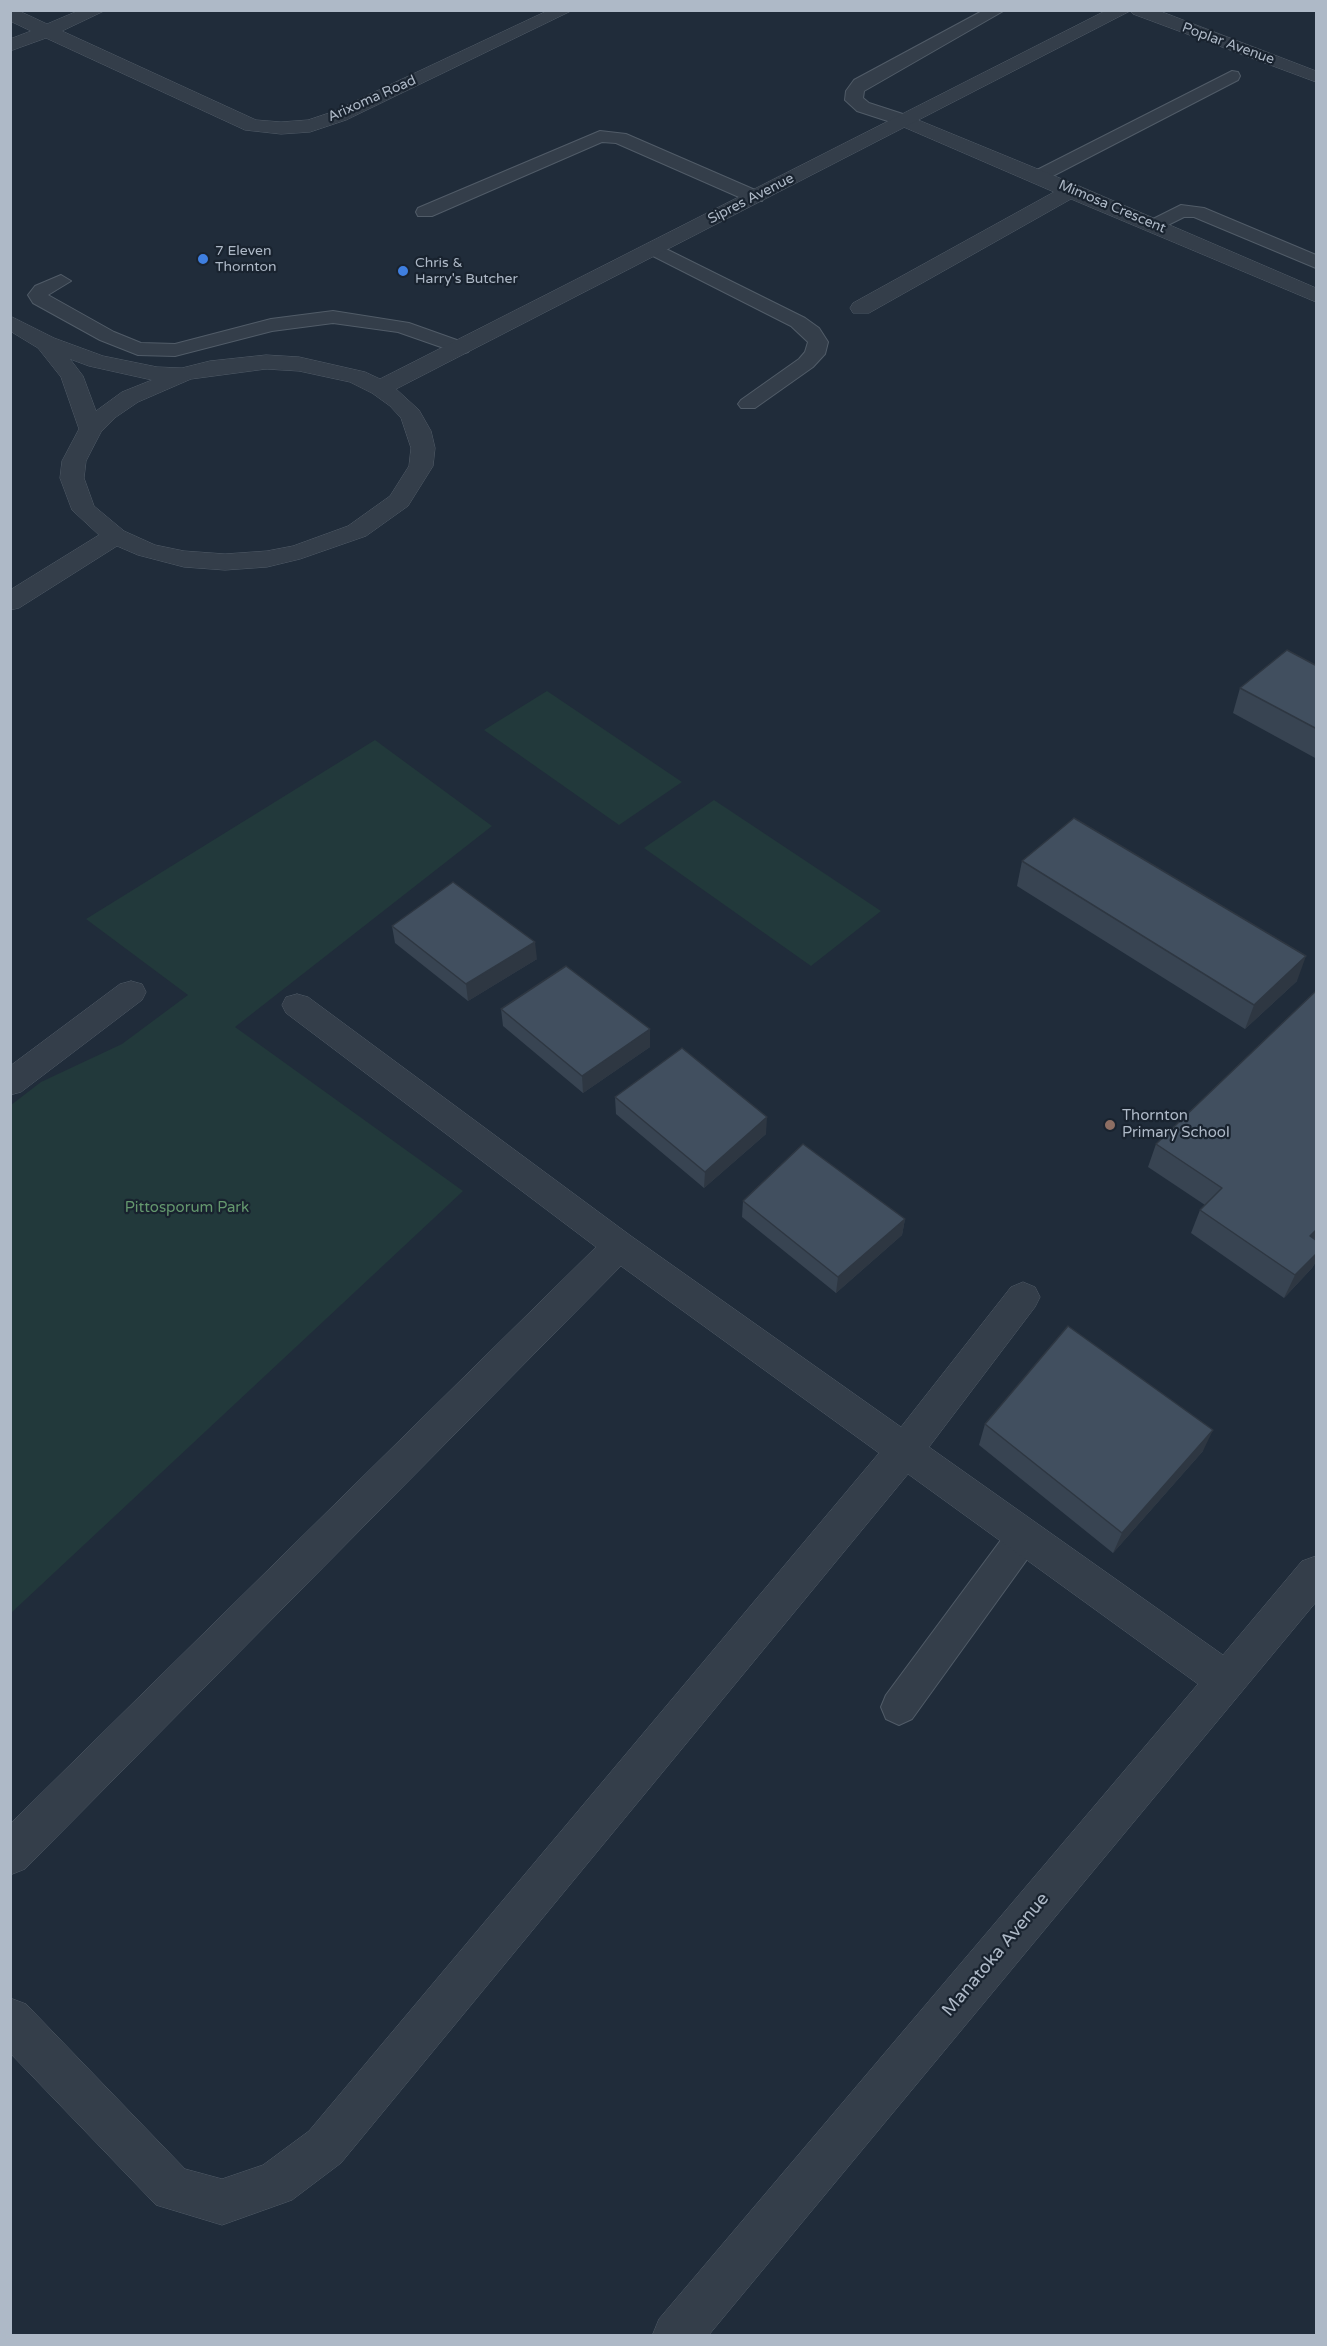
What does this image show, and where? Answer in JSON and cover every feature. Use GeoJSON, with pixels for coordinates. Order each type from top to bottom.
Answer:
{"type":"FeatureCollection","features":[{"type":"Feature","properties":{"kind":"street"},"geometry":{"type":"LineString","coordinates":[[10,46],[97,10]]}},
{"type":"Feature","properties":{"kind":"street","name":"Arixoma Road"},"geometry":{"type":"LineString","coordinates":[[10,14],[252,126],[281,128],[310,126],[339,116],[564,10]]}},
{"type":"Feature","properties":{"kind":"street","name":"Sipres Avenue"},"geometry":{"type":"LineString","coordinates":[[380,388],[1122,10]]}},
{"type":"Feature","properties":{"kind":"street","name":"Poplar Avenue"},"geometry":{"type":"LineString","coordinates":[[1139,10],[1317,77]]}},
{"type":"Feature","properties":{"kind":"street","name":"Mimosa Crescent"},"geometry":{"type":"LineString","coordinates":[[906,121],[1317,296]]}},
{"type":"Feature","properties":{"kind":"street"},"geometry":{"type":"LineString","coordinates":[[861,308],[1072,190]]}},
{"type":"Feature","properties":{"kind":"street"},"geometry":{"type":"LineString","coordinates":[[10,322],[46,343],[118,367],[157,374],[184,374],[238,364],[299,364],[347,374],[380,388],[398,401],[411,415],[419,431],[423,448],[421,466],[412,484],[399,501],[380,517],[357,531],[300,552],[267,559],[225,562],[165,555],[147,550],[116,537],[84,510],[74,486],[74,461],[91,429],[130,397],[184,374]]}},
{"type":"Feature","properties":{"kind":"street"},"geometry":{"type":"LineString","coordinates":[[46,343],[72,376],[91,429]]}},
{"type":"Feature","properties":{"kind":"street"},"geometry":{"type":"LineString","coordinates":[[10,602],[116,537]]}},
{"type":"Feature","properties":{"kind":"street"},"geometry":{"type":"LineString","coordinates":[[10,1083],[131,992]]}},
{"type":"Feature","properties":{"kind":"street"},"geometry":{"type":"LineString","coordinates":[[297,1005],[619,1246],[1226,1681]]}},
{"type":"Feature","properties":{"kind":"street"},"geometry":{"type":"LineString","coordinates":[[10,1854],[619,1246]]}},
{"type":"Feature","properties":{"kind":"street"},"geometry":{"type":"LineString","coordinates":[[10,2020],[172,2189],[222,2202],[276,2184],[325,2147],[904,1451],[1023,1297]]}},
{"type":"Feature","properties":{"kind":"street","name":"Manatoka Avenue"},"geometry":{"type":"LineString","coordinates":[[676,2336],[1317,1574]]}},
{"type":"Feature","properties":{"kind":"lane"},"geometry":{"type":"LineString","coordinates":[[906,121],[863,107],[854,100],[855,91],[860,84],[997,10]]}},
{"type":"Feature","properties":{"kind":"lane"},"geometry":{"type":"LineString","coordinates":[[1039,176],[1232,76]]}},
{"type":"Feature","properties":{"kind":"lane"},"geometry":{"type":"LineString","coordinates":[[425,212],[600,136],[621,138],[755,197]]}},
{"type":"Feature","properties":{"kind":"lane"},"geometry":{"type":"LineString","coordinates":[[1154,226],[1181,211],[1197,212],[1317,262]]}},
{"type":"Feature","properties":{"kind":"lane"},"geometry":{"type":"LineString","coordinates":[[654,249],[798,322],[812,332],[818,342],[815,354],[806,363],[748,404]]}},
{"type":"Feature","properties":{"kind":"lane"},"geometry":{"type":"LineString","coordinates":[[61,281],[42,290],[38,295],[40,299],[107,336],[138,349],[175,350],[271,325],[333,316],[402,327],[461,348]]}},
{"type":"Feature","properties":{"kind":"lane"},"geometry":{"type":"LineString","coordinates":[[899,1707],[1024,1536]]}},
{"type":"Feature","properties":{"kind":"green space"},"geometry":{"type":"Polygon","coordinates":[[[547,691],[682,782],[619,825],[484,730],[547,691]]]}},
{"type":"Feature","properties":{"kind":"green space","name":"Pittosporum Park"},"geometry":{"type":"Polygon","coordinates":[[[375,740],[492,826],[235,1027],[463,1191],[11,1613],[11,1105],[41,1082],[122,1044],[188,995],[86,919],[375,740]]]}},
{"type":"Feature","properties":{"kind":"green space"},"geometry":{"type":"Polygon","coordinates":[[[714,800],[881,911],[811,966],[644,848],[714,800]]]}},
{"type":"Feature","properties":{"kind":"building"},"geometry":{"type":"Polygon","coordinates":[[[1287,650],[1317,666],[1317,729],[1240,688],[1287,650]]]}},
{"type":"Feature","properties":{"kind":"building"},"geometry":{"type":"Polygon","coordinates":[[[1074,818],[1306,956],[1254,1005],[1022,861],[1074,818]]]}},
{"type":"Feature","properties":{"kind":"building"},"geometry":{"type":"Polygon","coordinates":[[[453,882],[535,942],[466,984],[392,926],[453,882]]]}},
{"type":"Feature","properties":{"kind":"building"},"geometry":{"type":"Polygon","coordinates":[[[566,966],[650,1029],[582,1076],[501,1009],[566,966]]]}},
{"type":"Feature","properties":{"kind":"building"},"geometry":{"type":"Polygon","coordinates":[[[1317,990],[1317,1229],[1310,1236],[1317,1241],[1317,1253],[1295,1275],[1200,1210],[1222,1188],[1156,1144],[1317,990]]]}},
{"type":"Feature","properties":{"kind":"building"},"geometry":{"type":"Polygon","coordinates":[[[682,1048],[767,1117],[705,1172],[615,1097],[682,1048]]]}},
{"type":"Feature","properties":{"kind":"building"},"geometry":{"type":"Polygon","coordinates":[[[803,1144],[905,1219],[838,1277],[743,1201],[803,1144]]]}},
{"type":"Feature","properties":{"kind":"building"},"geometry":{"type":"Polygon","coordinates":[[[1068,1326],[1213,1430],[1122,1533],[985,1424],[1068,1326]]]}},
{"type":"Feature","properties":{"kind":"place","name":"7 Eleven Thornton"},"geometry":{"type":"Point","coordinates":[203,259]}},
{"type":"Feature","properties":{"kind":"place","name":"Chris & Harry's Butcher"},"geometry":{"type":"Point","coordinates":[403,271]}},
{"type":"Feature","properties":{"kind":"place","name":"Thornton Primary School"},"geometry":{"type":"Point","coordinates":[1110,1125]}}]}
